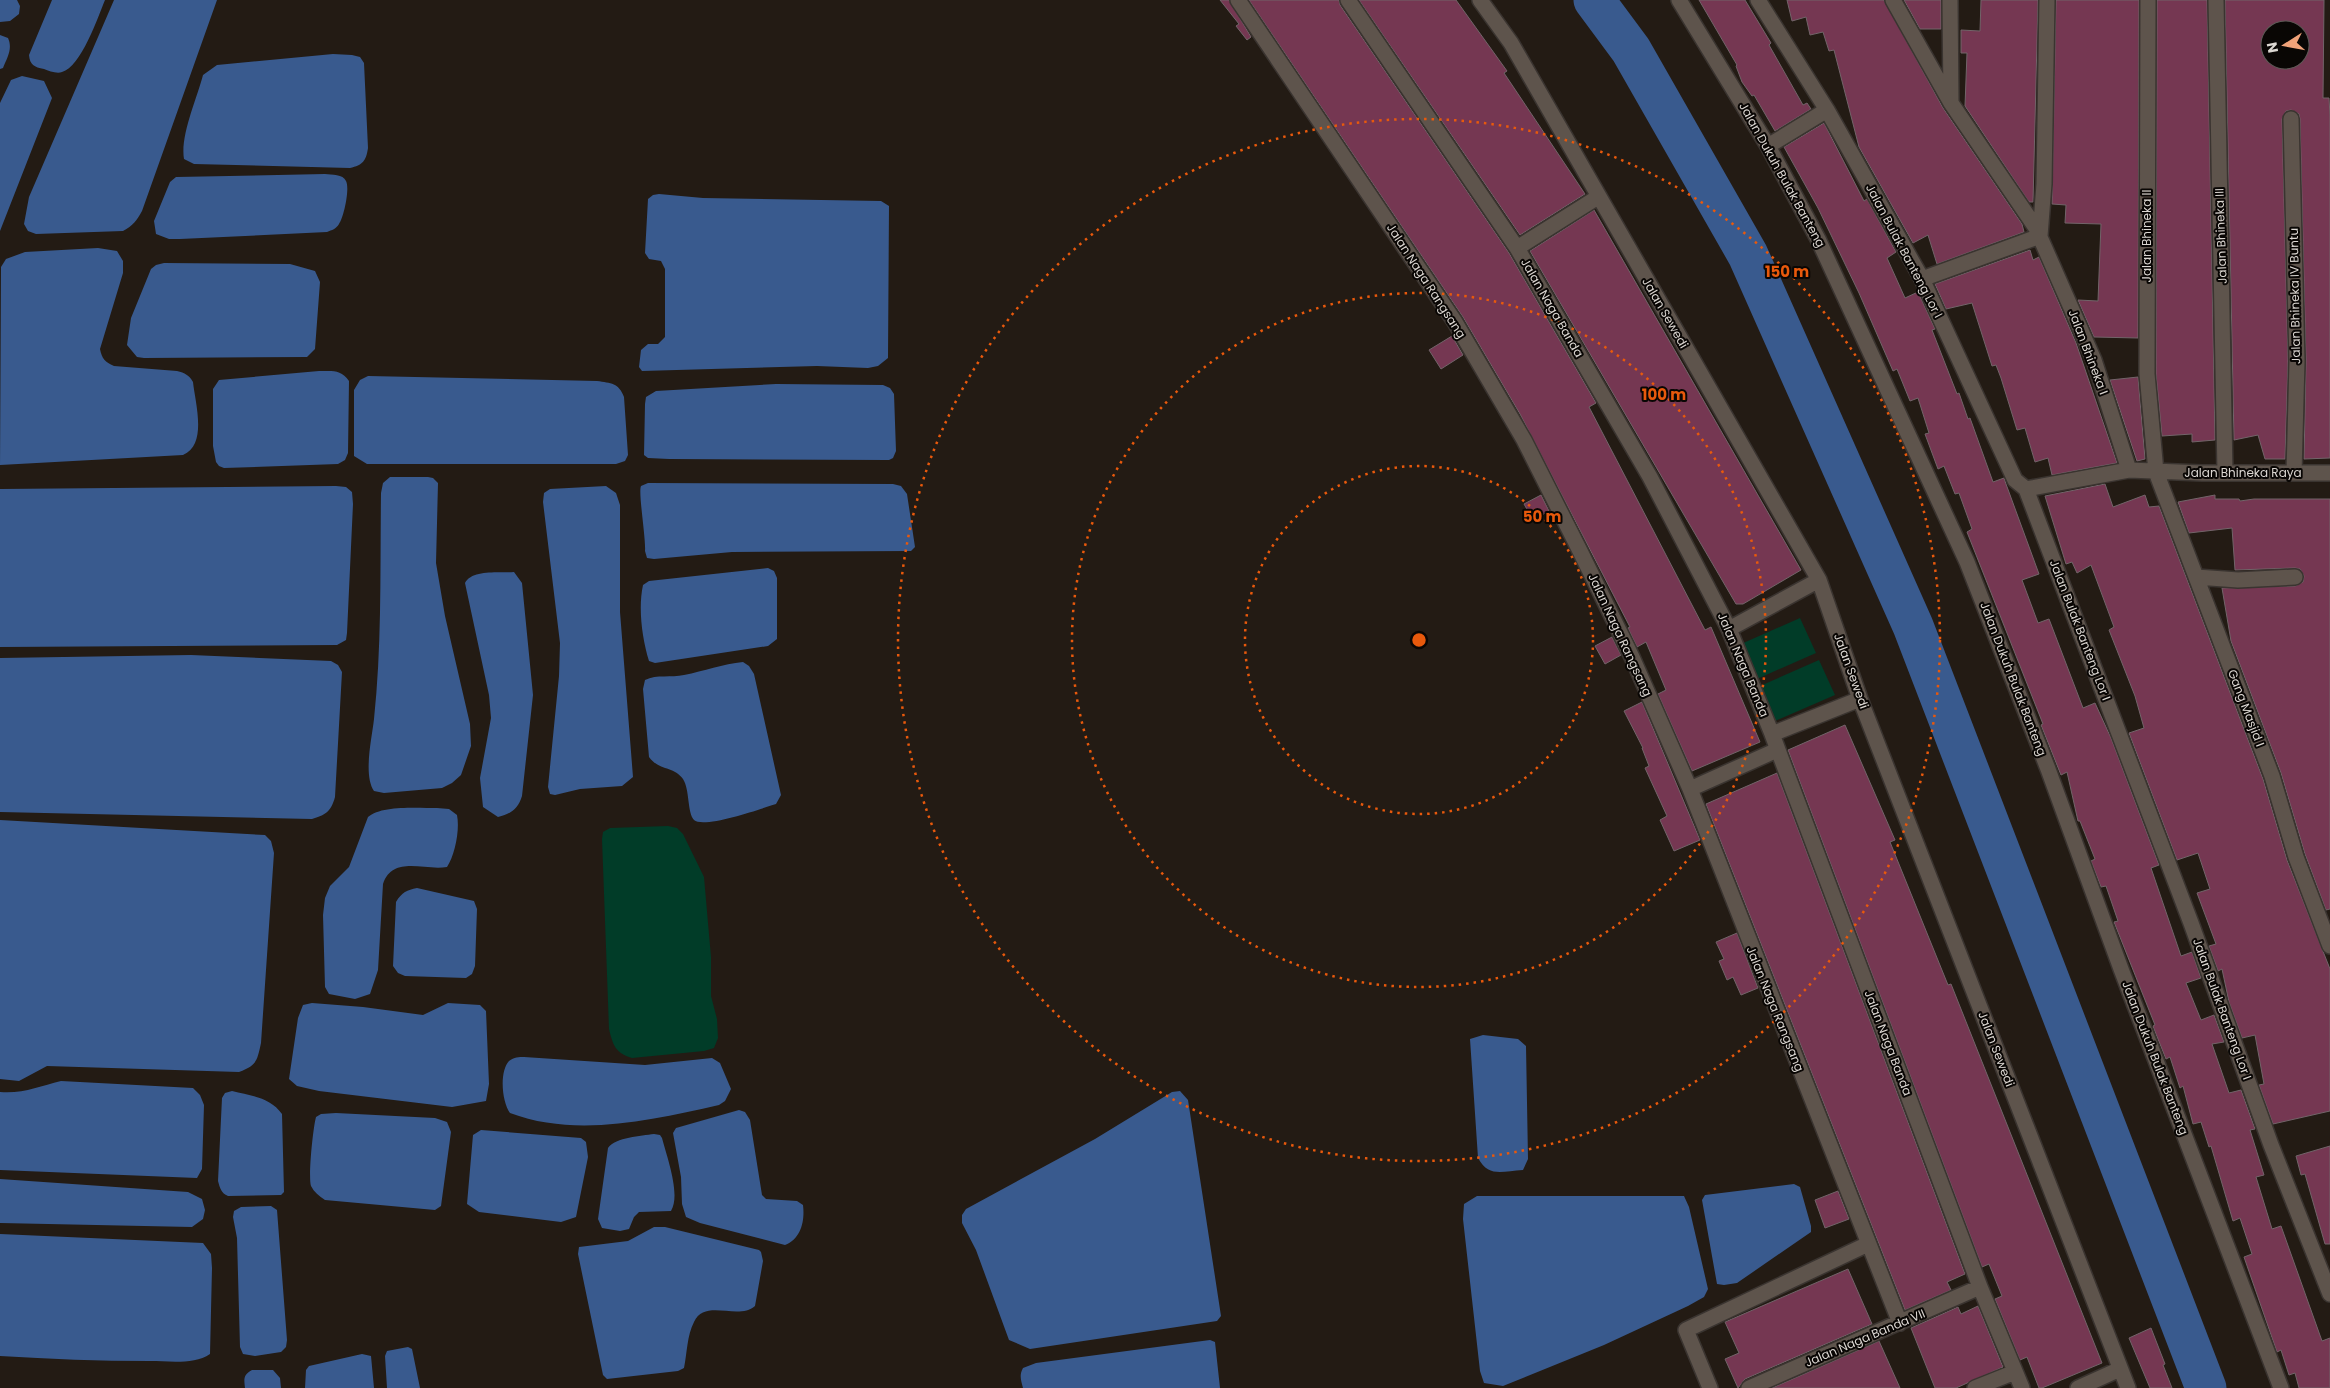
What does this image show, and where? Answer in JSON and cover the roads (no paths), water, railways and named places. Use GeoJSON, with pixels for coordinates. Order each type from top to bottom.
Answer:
{"type":"FeatureCollection","features":[{"type":"Feature","properties":{"kind":"street","name":"Jalan Naga Rangsang"},"geometry":{"type":"LineString","coordinates":[[1238,0],[1454,322],[1524,440],[1632,657],[1690,789],[1900,1323]]}},
{"type":"Feature","properties":{"kind":"street","name":"Jalan Naga Banda"},"geometry":{"type":"LineString","coordinates":[[1348,0],[1517,248],[1650,477],[1729,629],[1772,734],[1980,1287],[2022,1388]]}},
{"type":"Feature","properties":{"kind":"street","name":"Jalan Sewedi"},"geometry":{"type":"LineString","coordinates":[[1480,0],[1511,42],[1598,197],[1819,580],[1860,699],[2128,1388]]}},
{"type":"Feature","properties":{"kind":"street","name":"Jalan Dukuh Bulak Banteng"},"geometry":{"type":"LineString","coordinates":[[1679,0],[1768,146],[1822,247],[1967,562],[2048,769],[2121,969],[2281,1388]]}},
{"type":"Feature","properties":{"kind":"street","name":"Jalan Bulak Banteng Lor I"},"geometry":{"type":"LineString","coordinates":[[1758,0],[1827,110],[1922,279],[2015,480],[2026,489],[2191,923],[2271,1144],[2330,1294]]}},
{"type":"Feature","properties":{"kind":"street","name":"Jalan Bhineka I"},"geometry":{"type":"LineString","coordinates":[[1893,0],[1951,103],[2040,236],[2094,360],[2130,470]]}},
{"type":"Feature","properties":{"kind":"street"},"geometry":{"type":"LineString","coordinates":[[1950,0],[1951,103]]}},
{"type":"Feature","properties":{"kind":"street","name":"Jalan Bhineka I"},"geometry":{"type":"LineString","coordinates":[[2040,236],[2044,184],[2047,0]]}},
{"type":"Feature","properties":{"kind":"street","name":"Jalan Bhineka II"},"geometry":{"type":"LineString","coordinates":[[2148,0],[2147,374],[2156,472]]}},
{"type":"Feature","properties":{"kind":"street","name":"Jalan Bhineka III"},"geometry":{"type":"LineString","coordinates":[[2216,0],[2225,473]]}},
{"type":"Feature","properties":{"kind":"street"},"geometry":{"type":"LineString","coordinates":[[1768,146],[1827,110]]}},
{"type":"Feature","properties":{"kind":"street","name":"Jalan Bhineka IV Buntu"},"geometry":{"type":"LineString","coordinates":[[2292,119],[2297,361],[2294,473]]}},
{"type":"Feature","properties":{"kind":"street"},"geometry":{"type":"LineString","coordinates":[[1517,248],[1598,197]]}},
{"type":"Feature","properties":{"kind":"street"},"geometry":{"type":"LineString","coordinates":[[1922,279],[2040,236]]}},
{"type":"Feature","properties":{"kind":"street","name":"Jalan Bhineka Raya"},"geometry":{"type":"LineString","coordinates":[[2026,489],[2130,470],[2156,472],[2330,473]]}},
{"type":"Feature","properties":{"kind":"street","name":"Gang Masjid I"},"geometry":{"type":"LineString","coordinates":[[2156,472],[2272,776],[2296,857],[2330,946]]}},
{"type":"Feature","properties":{"kind":"street"},"geometry":{"type":"LineString","coordinates":[[2196,577],[2238,580],[2296,577]]}},
{"type":"Feature","properties":{"kind":"street"},"geometry":{"type":"LineString","coordinates":[[1729,629],[1819,580]]}},
{"type":"Feature","properties":{"kind":"street"},"geometry":{"type":"LineString","coordinates":[[1772,734],[1860,699]]}},
{"type":"Feature","properties":{"kind":"street"},"geometry":{"type":"LineString","coordinates":[[1690,789],[1777,750]]}},
{"type":"Feature","properties":{"kind":"street"},"geometry":{"type":"LineString","coordinates":[[1710,1388],[1686,1330],[1868,1244]]}},
{"type":"Feature","properties":{"kind":"street","name":"Jalan Naga Banda VII"},"geometry":{"type":"LineString","coordinates":[[1749,1388],[1980,1287]]}},
{"type":"Feature","properties":{"kind":"street"},"geometry":{"type":"LineString","coordinates":[[2078,1388],[2120,1369]]}},
{"type":"Feature","properties":{"kind":"street"},"geometry":{"type":"LineString","coordinates":[[1975,1388],[2015,1372]]}},
{"type":"Feature","properties":{"kind":"water"},"geometry":{"type":"Polygon","coordinates":[[[0,0],[17,0],[20,6],[19,14],[10,21],[0,22],[0,0]]]}},
{"type":"Feature","properties":{"kind":"water"},"geometry":{"type":"Polygon","coordinates":[[[52,0],[105,0],[82,52],[69,68],[60,73],[35,66],[30,61],[29,55],[52,0]]]}},
{"type":"Feature","properties":{"kind":"water"},"geometry":{"type":"Polygon","coordinates":[[[114,0],[217,0],[142,211],[136,220],[123,231],[36,234],[28,231],[24,224],[29,197],[114,0]]]}},
{"type":"Feature","properties":{"kind":"water"},"geometry":{"type":"Polygon","coordinates":[[[0,35],[8,38],[10,46],[3,68],[0,69],[0,35]]]}},
{"type":"Feature","properties":{"kind":"water"},"geometry":{"type":"Polygon","coordinates":[[[333,54],[360,57],[364,63],[368,148],[365,159],[361,164],[350,168],[194,164],[184,159],[184,139],[203,75],[217,65],[333,54]]]}},
{"type":"Feature","properties":{"kind":"water"},"geometry":{"type":"Polygon","coordinates":[[[22,76],[44,81],[52,98],[0,231],[0,103],[11,80],[22,76]]]}},
{"type":"Feature","properties":{"kind":"water"},"geometry":{"type":"Polygon","coordinates":[[[325,174],[342,177],[347,185],[346,202],[341,220],[337,227],[327,232],[180,239],[169,239],[156,234],[154,221],[170,182],[176,177],[325,174]]]}},
{"type":"Feature","properties":{"kind":"water"},"geometry":{"type":"Polygon","coordinates":[[[653,195],[703,198],[881,201],[889,206],[888,358],[878,366],[868,368],[817,366],[642,371],[639,367],[641,350],[648,344],[658,344],[665,337],[665,269],[661,261],[649,259],[645,253],[648,199],[653,195]]]}},
{"type":"Feature","properties":{"kind":"water"},"geometry":{"type":"Polygon","coordinates":[[[98,248],[117,251],[123,261],[123,273],[100,349],[103,358],[114,366],[177,371],[188,376],[193,382],[197,411],[198,433],[195,442],[191,450],[183,455],[0,465],[1,267],[6,259],[25,252],[98,248]]]}},
{"type":"Feature","properties":{"kind":"water"},"geometry":{"type":"Polygon","coordinates":[[[164,263],[290,264],[315,271],[320,282],[315,349],[307,357],[137,357],[127,345],[131,318],[151,269],[156,265],[164,263]]]}},
{"type":"Feature","properties":{"kind":"water"},"geometry":{"type":"Polygon","coordinates":[[[332,371],[343,374],[349,381],[348,453],[345,460],[338,464],[224,468],[219,466],[216,462],[213,446],[213,389],[219,380],[332,371]]]}},
{"type":"Feature","properties":{"kind":"water"},"geometry":{"type":"Polygon","coordinates":[[[368,376],[597,381],[610,383],[620,389],[624,397],[628,455],[625,461],[616,464],[367,464],[354,456],[354,390],[360,380],[368,376]]]}},
{"type":"Feature","properties":{"kind":"water"},"geometry":{"type":"Polygon","coordinates":[[[776,384],[883,385],[890,388],[894,394],[896,451],[893,458],[889,460],[669,459],[648,458],[644,455],[646,397],[656,391],[776,384]]]}},
{"type":"Feature","properties":{"kind":"water"},"geometry":{"type":"Polygon","coordinates":[[[390,477],[428,477],[433,478],[438,483],[436,563],[445,616],[470,724],[471,746],[461,775],[452,783],[442,788],[384,793],[374,791],[369,776],[369,766],[377,691],[381,493],[383,483],[390,477]]]}},
{"type":"Feature","properties":{"kind":"water"},"geometry":{"type":"Polygon","coordinates":[[[648,483],[893,484],[901,486],[907,494],[915,547],[911,551],[732,552],[647,558],[640,490],[641,486],[648,483]]]}},
{"type":"Feature","properties":{"kind":"water"},"geometry":{"type":"Polygon","coordinates":[[[606,486],[616,493],[620,505],[620,612],[633,777],[622,786],[580,789],[555,795],[550,794],[548,787],[559,676],[560,643],[543,502],[544,493],[550,489],[606,486]]]}},
{"type":"Feature","properties":{"kind":"water"},"geometry":{"type":"Polygon","coordinates":[[[346,487],[352,492],[353,504],[347,633],[346,640],[337,645],[0,647],[0,489],[346,487]]]}},
{"type":"Feature","properties":{"kind":"water"},"geometry":{"type":"Polygon","coordinates":[[[768,568],[774,571],[777,578],[777,639],[768,646],[655,663],[649,661],[641,623],[643,585],[649,581],[768,568]]]}},
{"type":"Feature","properties":{"kind":"water"},"geometry":{"type":"Polygon","coordinates":[[[514,572],[522,583],[533,695],[522,796],[513,810],[498,817],[483,807],[480,778],[491,718],[489,695],[465,583],[480,574],[514,572]]]}},
{"type":"Feature","properties":{"kind":"water"},"geometry":{"type":"Polygon","coordinates":[[[191,655],[331,661],[338,665],[342,672],[335,797],[332,806],[327,812],[312,819],[0,812],[0,658],[191,655]]]}},
{"type":"Feature","properties":{"kind":"water"},"geometry":{"type":"Polygon","coordinates":[[[743,662],[749,666],[754,674],[781,795],[776,804],[734,817],[700,822],[694,820],[692,816],[687,789],[683,779],[675,772],[657,765],[649,757],[643,689],[645,680],[654,677],[684,675],[743,662]]]}},
{"type":"Feature","properties":{"kind":"water"},"geometry":{"type":"Polygon","coordinates":[[[391,809],[449,809],[457,815],[456,842],[447,867],[402,867],[388,875],[383,884],[378,970],[370,994],[355,999],[329,994],[325,987],[323,915],[325,898],[330,886],[349,867],[368,817],[374,813],[391,809]]]}},
{"type":"Feature","properties":{"kind":"water"},"geometry":{"type":"Polygon","coordinates":[[[0,820],[265,835],[271,841],[274,853],[261,1043],[255,1062],[239,1072],[47,1066],[19,1081],[0,1079],[0,820]]]}},
{"type":"Feature","properties":{"kind":"water"},"geometry":{"type":"Polygon","coordinates":[[[417,888],[474,901],[477,909],[475,966],[472,974],[466,978],[405,976],[398,973],[393,966],[396,902],[405,892],[417,888]]]}},
{"type":"Feature","properties":{"kind":"water"},"geometry":{"type":"Polygon","coordinates":[[[312,1003],[363,1007],[423,1015],[448,1003],[480,1005],[486,1011],[489,1084],[486,1101],[452,1107],[319,1091],[297,1086],[289,1079],[298,1018],[303,1005],[312,1003]]]}},
{"type":"Feature","properties":{"kind":"water"},"geometry":{"type":"Polygon","coordinates":[[[1483,1035],[1518,1039],[1526,1046],[1528,1159],[1523,1170],[1492,1171],[1482,1164],[1478,1158],[1470,1039],[1483,1035]]]}},
{"type":"Feature","properties":{"kind":"water"},"geometry":{"type":"Polygon","coordinates":[[[524,1057],[645,1065],[712,1058],[720,1063],[731,1089],[725,1101],[719,1105],[641,1121],[587,1125],[535,1120],[510,1113],[505,1102],[503,1079],[506,1066],[513,1059],[524,1057]]]}},
{"type":"Feature","properties":{"kind":"water"},"geometry":{"type":"Polygon","coordinates":[[[61,1081],[193,1088],[200,1095],[204,1105],[202,1169],[197,1178],[0,1170],[0,1092],[24,1091],[61,1081]]]}},
{"type":"Feature","properties":{"kind":"water"},"geometry":{"type":"Polygon","coordinates":[[[232,1091],[266,1101],[277,1108],[282,1114],[284,1192],[281,1195],[228,1196],[220,1188],[218,1181],[222,1098],[225,1093],[232,1091]]]}},
{"type":"Feature","properties":{"kind":"water"},"geometry":{"type":"Polygon","coordinates":[[[1180,1091],[1188,1100],[1221,1316],[1217,1321],[1030,1349],[1009,1340],[976,1250],[962,1223],[962,1215],[966,1209],[1095,1139],[1172,1092],[1180,1091]]]}},
{"type":"Feature","properties":{"kind":"water"},"geometry":{"type":"Polygon","coordinates":[[[739,1110],[745,1112],[750,1120],[762,1195],[766,1199],[797,1201],[803,1205],[801,1229],[795,1238],[785,1245],[700,1223],[686,1217],[682,1204],[681,1177],[673,1133],[676,1128],[739,1110]]]}},
{"type":"Feature","properties":{"kind":"water"},"geometry":{"type":"Polygon","coordinates":[[[336,1113],[435,1118],[447,1122],[451,1132],[441,1206],[435,1210],[325,1200],[315,1192],[311,1186],[310,1173],[316,1117],[321,1114],[336,1113]]]}},
{"type":"Feature","properties":{"kind":"water"},"geometry":{"type":"Polygon","coordinates":[[[481,1130],[581,1138],[586,1142],[588,1157],[576,1217],[561,1222],[479,1212],[467,1204],[473,1135],[481,1130]]]}},
{"type":"Feature","properties":{"kind":"water"},"geometry":{"type":"Polygon","coordinates":[[[654,1134],[660,1135],[662,1138],[672,1176],[675,1196],[671,1211],[639,1212],[634,1217],[629,1229],[620,1231],[602,1228],[598,1219],[608,1148],[623,1139],[654,1134]]]}},
{"type":"Feature","properties":{"kind":"water"},"geometry":{"type":"Polygon","coordinates":[[[0,1179],[188,1192],[202,1199],[205,1210],[203,1219],[192,1227],[0,1223],[0,1179]]]}},
{"type":"Feature","properties":{"kind":"water"},"geometry":{"type":"Polygon","coordinates":[[[1794,1184],[1800,1187],[1811,1232],[1737,1283],[1717,1284],[1702,1200],[1705,1195],[1794,1184]]]}},
{"type":"Feature","properties":{"kind":"water"},"geometry":{"type":"Polygon","coordinates":[[[1477,1196],[1684,1196],[1689,1207],[1708,1289],[1704,1297],[1688,1306],[1604,1345],[1503,1386],[1484,1383],[1480,1371],[1463,1219],[1464,1204],[1477,1196]]]}},
{"type":"Feature","properties":{"kind":"water"},"geometry":{"type":"Polygon","coordinates":[[[271,1206],[277,1210],[287,1340],[286,1347],[281,1352],[255,1356],[243,1354],[240,1347],[237,1238],[233,1217],[234,1211],[241,1207],[271,1206]]]}},
{"type":"Feature","properties":{"kind":"water"},"geometry":{"type":"Polygon","coordinates":[[[654,1227],[665,1227],[759,1250],[763,1261],[755,1306],[748,1310],[740,1311],[706,1311],[699,1315],[690,1333],[684,1368],[678,1371],[607,1379],[603,1375],[578,1254],[579,1247],[628,1241],[654,1227]]]}},
{"type":"Feature","properties":{"kind":"water"},"geometry":{"type":"Polygon","coordinates":[[[0,1234],[203,1243],[211,1254],[212,1268],[210,1354],[196,1360],[181,1362],[0,1356],[0,1234]]]}},
{"type":"Feature","properties":{"kind":"water"},"geometry":{"type":"Polygon","coordinates":[[[1210,1340],[1215,1342],[1220,1388],[1023,1388],[1021,1375],[1023,1368],[1036,1363],[1210,1340]]]}},
{"type":"Feature","properties":{"kind":"water"},"geometry":{"type":"Polygon","coordinates":[[[408,1347],[412,1349],[420,1388],[387,1388],[385,1356],[387,1351],[408,1347]]]}},
{"type":"Feature","properties":{"kind":"water"},"geometry":{"type":"Polygon","coordinates":[[[362,1354],[371,1356],[374,1388],[305,1388],[306,1370],[309,1366],[362,1354]]]}},
{"type":"Feature","properties":{"kind":"water"},"geometry":{"type":"Polygon","coordinates":[[[252,1370],[273,1370],[280,1378],[281,1388],[245,1388],[245,1378],[252,1370]]]}},
{"type":"Feature","properties":{"kind":"waterway"},"geometry":{"type":"LineString","coordinates":[[1594,0],[1631,50],[1748,255],[1913,626],[2206,1388]]}}]}
